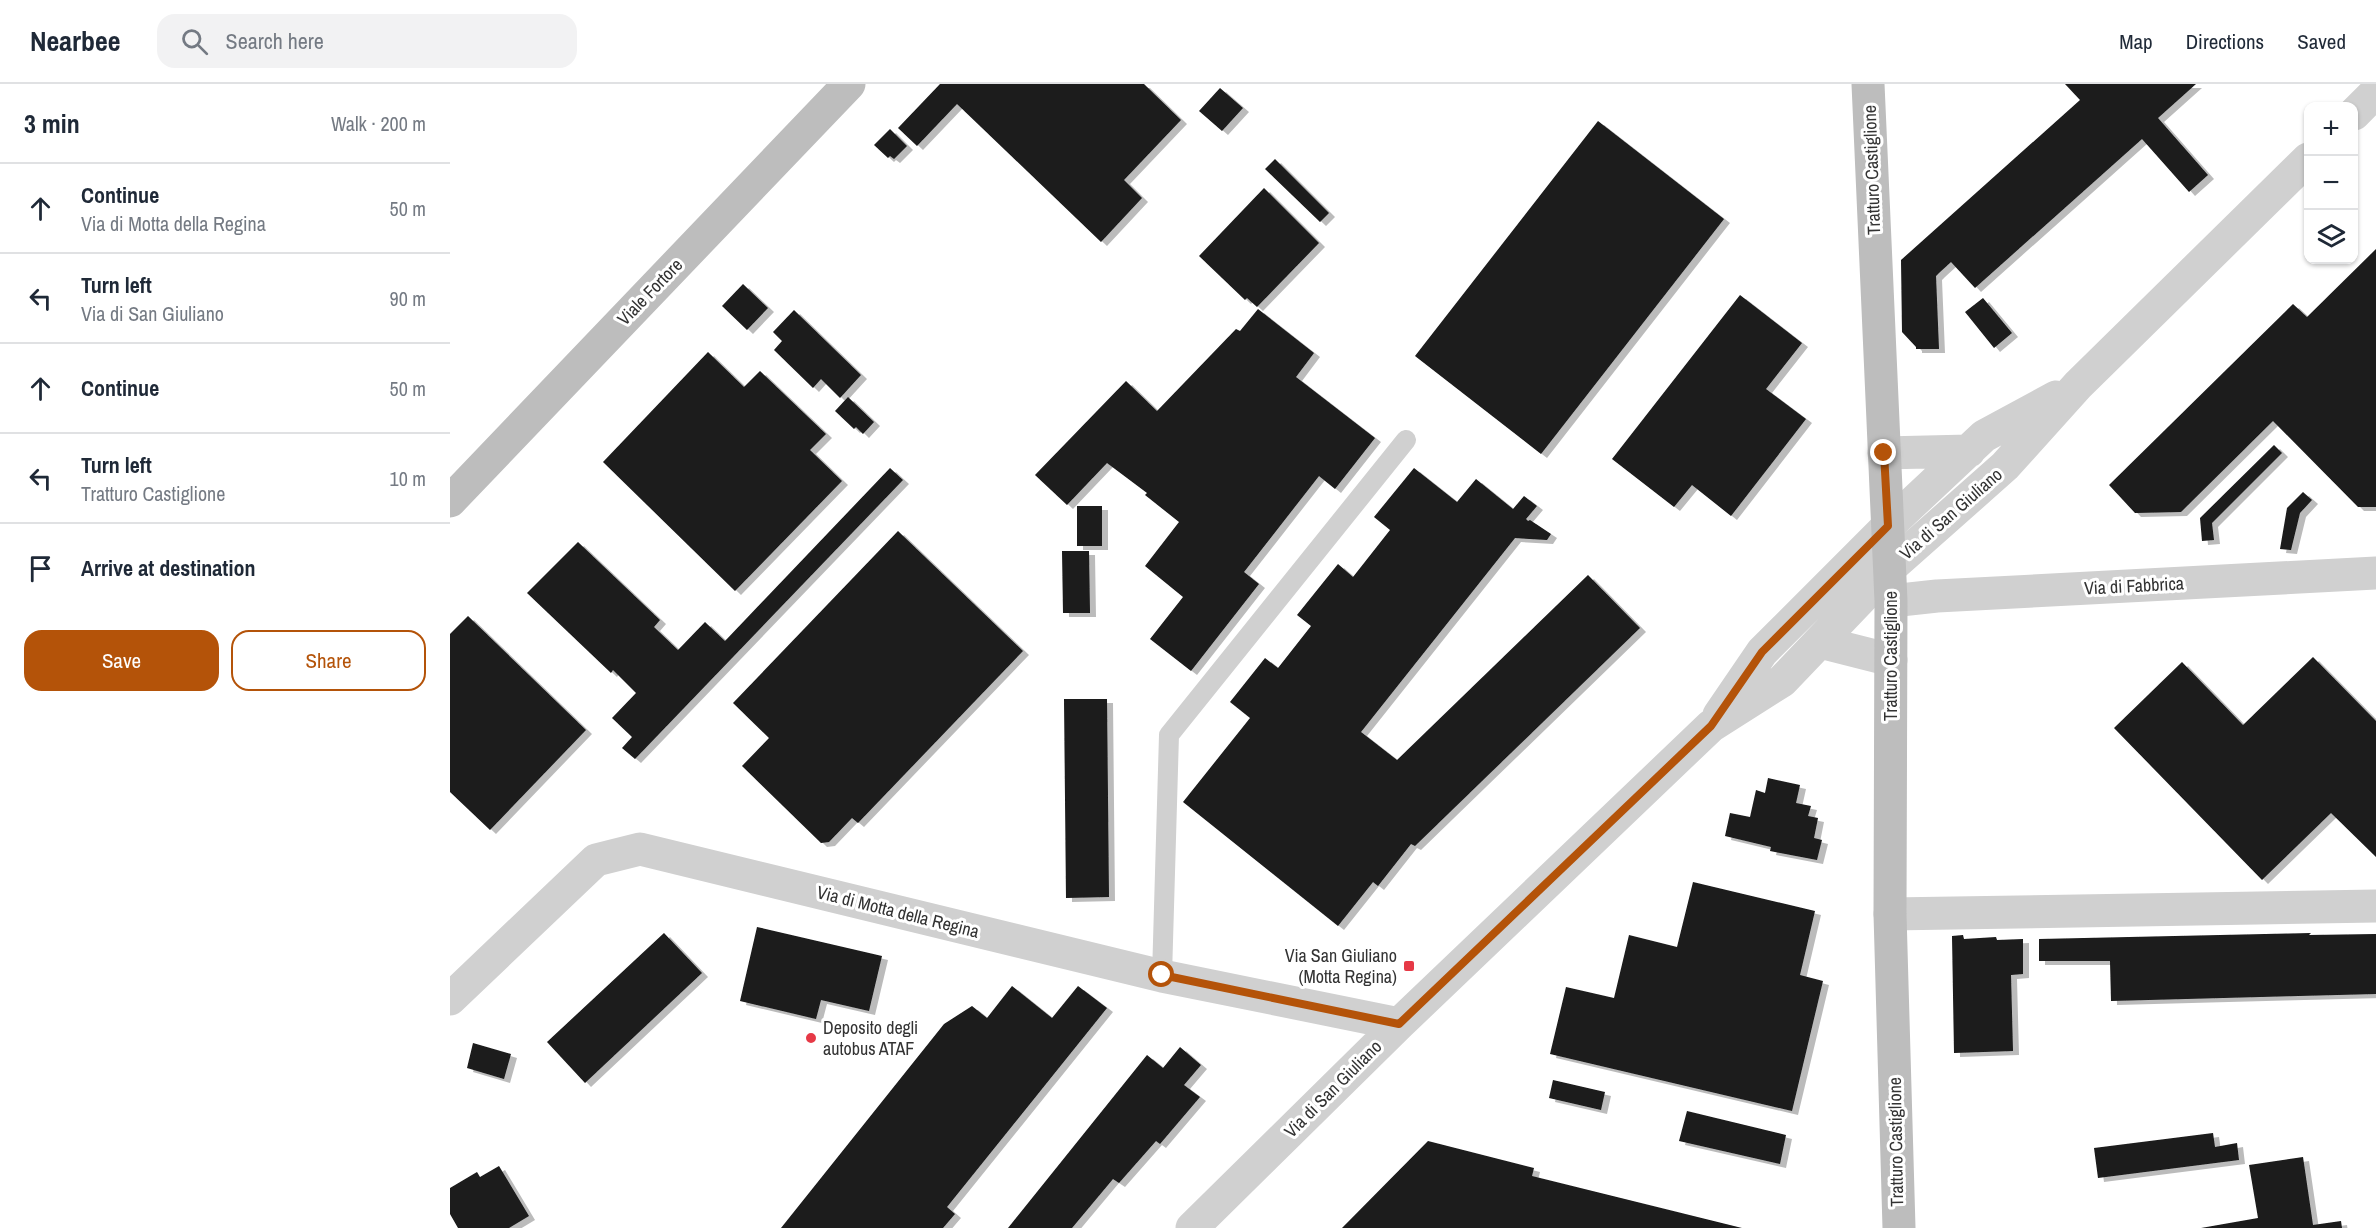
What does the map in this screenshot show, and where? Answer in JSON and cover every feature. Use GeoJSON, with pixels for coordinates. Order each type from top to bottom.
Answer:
{"type":"FeatureCollection","features":[{"type":"Feature","properties":{"kind":"street","name":"Viale Fortore"},"geometry":{"type":"LineString","coordinates":[[450,501],[849,84]]}},
{"type":"Feature","properties":{"kind":"street","name":"Tratturo Castiglione"},"geometry":{"type":"LineString","coordinates":[[1869,84],[1891,601],[1890,914],[1899,1228]]}},
{"type":"Feature","properties":{"kind":"street"},"geometry":{"type":"LineString","coordinates":[[2358,110],[2376,92]]}},
{"type":"Feature","properties":{"kind":"street","name":"Via di San Giuliano"},"geometry":{"type":"LineString","coordinates":[[1192,1228],[1399,1024],[1711,726],[1782,681],[1890,568],[2005,466],[2078,385],[2304,163]]}},
{"type":"Feature","properties":{"kind":"street"},"geometry":{"type":"LineString","coordinates":[[1711,726],[1762,652],[1888,526],[1984,436],[2078,385]]}},
{"type":"Feature","properties":{"kind":"street"},"geometry":{"type":"LineString","coordinates":[[1884,453],[1969,451]]}},
{"type":"Feature","properties":{"kind":"street","name":"Via di Fabbrica"},"geometry":{"type":"LineString","coordinates":[[1891,601],[1937,596],[2376,573]]}},
{"type":"Feature","properties":{"kind":"street"},"geometry":{"type":"LineString","coordinates":[[1820,642],[1891,660]]}},
{"type":"Feature","properties":{"kind":"street","name":"Via di Motta della Regina"},"geometry":{"type":"LineString","coordinates":[[450,999],[596,860],[640,849],[1162,975],[1399,1024]]}},
{"type":"Feature","properties":{"kind":"street"},"geometry":{"type":"LineString","coordinates":[[1890,914],[2376,906]]}},
{"type":"Feature","properties":{"kind":"lane"},"geometry":{"type":"LineString","coordinates":[[1162,975],[1169,735],[1406,440]]}},
{"type":"Feature","properties":{"kind":"building"},"geometry":{"type":"Polygon","coordinates":[[[940,84],[1144,84],[1181,120],[1124,180],[1142,198],[1101,242],[957,104],[917,146],[898,128],[940,84]]]}},
{"type":"Feature","properties":{"kind":"building"},"geometry":{"type":"Polygon","coordinates":[[[2065,84],[2196,84],[2158,118],[2208,175],[2189,192],[2142,139],[1975,288],[1951,262],[1939,273],[1936,276],[1939,349],[1916,349],[1902,332],[1901,260],[2080,100],[2065,84]]]}},
{"type":"Feature","properties":{"kind":"building"},"geometry":{"type":"Polygon","coordinates":[[[1220,88],[1243,108],[1222,131],[1199,111],[1220,88]]]}},
{"type":"Feature","properties":{"kind":"building"},"geometry":{"type":"Polygon","coordinates":[[[1598,121],[1724,219],[1541,454],[1415,356],[1598,121]]]}},
{"type":"Feature","properties":{"kind":"building"},"geometry":{"type":"Polygon","coordinates":[[[890,129],[907,146],[894,159],[890,156],[888,158],[874,145],[890,129]]]}},
{"type":"Feature","properties":{"kind":"building"},"geometry":{"type":"Polygon","coordinates":[[[1275,159],[1329,213],[1320,222],[1265,169],[1275,159]]]}},
{"type":"Feature","properties":{"kind":"building"},"geometry":{"type":"Polygon","coordinates":[[[1264,188],[1319,243],[1257,307],[1247,298],[1245,300],[1199,256],[1264,188]]]}},
{"type":"Feature","properties":{"kind":"building"},"geometry":{"type":"Polygon","coordinates":[[[2376,249],[2376,507],[2358,507],[2273,421],[2181,512],[2135,513],[2109,485],[2293,304],[2307,317],[2376,249]]]}},
{"type":"Feature","properties":{"kind":"building"},"geometry":{"type":"Polygon","coordinates":[[[743,284],[768,308],[747,330],[722,306],[743,284]]]}},
{"type":"Feature","properties":{"kind":"building"},"geometry":{"type":"Polygon","coordinates":[[[1740,295],[1802,343],[1766,389],[1806,419],[1731,516],[1692,485],[1674,507],[1612,459],[1740,295]]]}},
{"type":"Feature","properties":{"kind":"building"},"geometry":{"type":"Polygon","coordinates":[[[1983,298],[2012,333],[1994,348],[1965,312],[1983,298]]]}},
{"type":"Feature","properties":{"kind":"building"},"geometry":{"type":"Polygon","coordinates":[[[1258,309],[1314,353],[1296,377],[1375,438],[1335,489],[1319,476],[1244,572],[1259,584],[1191,671],[1150,639],[1183,597],[1145,566],[1179,522],[1145,495],[1147,493],[1107,463],[1067,505],[1035,475],[1126,381],[1157,411],[1236,329],[1240,331],[1258,309]]]}},
{"type":"Feature","properties":{"kind":"building"},"geometry":{"type":"Polygon","coordinates":[[[794,310],[861,375],[840,398],[821,379],[813,388],[774,350],[782,341],[773,332],[794,310]]]}},
{"type":"Feature","properties":{"kind":"building"},"geometry":{"type":"Polygon","coordinates":[[[708,352],[744,387],[760,371],[826,434],[810,450],[842,481],[735,591],[603,462],[708,352]]]}},
{"type":"Feature","properties":{"kind":"building"},"geometry":{"type":"Polygon","coordinates":[[[848,397],[874,422],[863,434],[856,427],[854,429],[835,411],[848,397]]]}},
{"type":"Feature","properties":{"kind":"building"},"geometry":{"type":"Polygon","coordinates":[[[2274,445],[2282,453],[2212,523],[2214,540],[2202,541],[2200,518],[2274,445]]]}},
{"type":"Feature","properties":{"kind":"building"},"geometry":{"type":"Polygon","coordinates":[[[890,468],[903,480],[635,759],[622,748],[632,737],[612,718],[636,693],[613,670],[611,673],[527,593],[578,542],[660,620],[654,627],[678,650],[705,622],[725,641],[890,468]]]}},
{"type":"Feature","properties":{"kind":"building"},"geometry":{"type":"Polygon","coordinates":[[[1414,468],[1457,502],[1476,479],[1513,509],[1524,496],[1537,506],[1526,519],[1551,534],[1547,540],[1515,538],[1361,732],[1397,760],[1588,575],[1640,628],[1415,846],[1411,844],[1378,886],[1373,882],[1338,926],[1183,802],[1250,718],[1230,702],[1265,658],[1278,668],[1311,626],[1297,615],[1338,564],[1353,577],[1390,530],[1374,517],[1414,468]]]}},
{"type":"Feature","properties":{"kind":"building"},"geometry":{"type":"Polygon","coordinates":[[[2303,492],[2312,500],[2300,513],[2291,550],[2280,549],[2287,508],[2303,492]]]}},
{"type":"Feature","properties":{"kind":"building"},"geometry":{"type":"Polygon","coordinates":[[[1077,506],[1102,506],[1102,546],[1077,546],[1077,506]]]}},
{"type":"Feature","properties":{"kind":"building"},"geometry":{"type":"Polygon","coordinates":[[[898,531],[1023,651],[858,823],[852,818],[829,842],[821,843],[742,766],[769,738],[733,703],[898,531]]]}},
{"type":"Feature","properties":{"kind":"building"},"geometry":{"type":"Polygon","coordinates":[[[1062,551],[1089,551],[1090,613],[1063,613],[1062,551]]]}},
{"type":"Feature","properties":{"kind":"building"},"geometry":{"type":"Polygon","coordinates":[[[468,616],[586,730],[490,830],[450,792],[450,634],[468,616]]]}},
{"type":"Feature","properties":{"kind":"building"},"geometry":{"type":"Polygon","coordinates":[[[2313,657],[2376,721],[2376,857],[2331,813],[2262,880],[2114,728],[2182,662],[2243,725],[2313,657]]]}},
{"type":"Feature","properties":{"kind":"building"},"geometry":{"type":"Polygon","coordinates":[[[1064,699],[1107,699],[1109,897],[1066,898],[1064,699]]]}},
{"type":"Feature","properties":{"kind":"building"},"geometry":{"type":"Polygon","coordinates":[[[1768,778],[1800,785],[1796,803],[1811,806],[1808,816],[1818,818],[1814,838],[1822,840],[1817,860],[1770,851],[1771,847],[1725,836],[1730,813],[1750,817],[1756,790],[1765,793],[1768,778]]]}},
{"type":"Feature","properties":{"kind":"building"},"geometry":{"type":"Polygon","coordinates":[[[1693,882],[1815,911],[1800,975],[1823,981],[1792,1111],[1550,1054],[1566,987],[1614,998],[1629,935],[1677,947],[1693,882]]]}},
{"type":"Feature","properties":{"kind":"building"},"geometry":{"type":"Polygon","coordinates":[[[757,927],[882,956],[869,1011],[821,1000],[816,1019],[740,1001],[757,927]]]}},
{"type":"Feature","properties":{"kind":"building"},"geometry":{"type":"Polygon","coordinates":[[[664,933],[702,973],[585,1083],[547,1042],[664,933]]]}},
{"type":"Feature","properties":{"kind":"building"},"geometry":{"type":"Polygon","coordinates":[[[2311,933],[2309,935],[2376,934],[2376,994],[2111,1001],[2110,961],[2039,961],[2039,939],[2311,933]]]}},
{"type":"Feature","properties":{"kind":"building"},"geometry":{"type":"Polygon","coordinates":[[[1963,935],[1964,939],[1996,937],[1997,940],[2023,939],[2023,974],[2011,975],[2013,1051],[1954,1053],[1952,936],[1963,935]]]}},
{"type":"Feature","properties":{"kind":"building"},"geometry":{"type":"Polygon","coordinates":[[[1012,986],[1052,1018],[1078,986],[1107,1008],[947,1207],[955,1214],[943,1228],[781,1228],[944,1024],[972,1006],[987,1018],[1012,986]]]}},
{"type":"Feature","properties":{"kind":"building"},"geometry":{"type":"Polygon","coordinates":[[[473,1043],[511,1054],[504,1079],[467,1068],[473,1043]]]}},
{"type":"Feature","properties":{"kind":"building"},"geometry":{"type":"Polygon","coordinates":[[[1180,1047],[1201,1065],[1184,1085],[1200,1097],[1160,1144],[1156,1141],[1119,1183],[1113,1179],[1072,1228],[1008,1228],[1147,1055],[1163,1068],[1180,1047]]]}},
{"type":"Feature","properties":{"kind":"building"},"geometry":{"type":"Polygon","coordinates":[[[1553,1080],[1605,1092],[1601,1110],[1549,1098],[1553,1080]]]}},
{"type":"Feature","properties":{"kind":"building"},"geometry":{"type":"Polygon","coordinates":[[[1687,1111],[1786,1135],[1780,1164],[1679,1141],[1687,1111]]]}},
{"type":"Feature","properties":{"kind":"building"},"geometry":{"type":"Polygon","coordinates":[[[2213,1133],[2215,1147],[2237,1143],[2239,1160],[2098,1178],[2094,1148],[2213,1133]]]}},
{"type":"Feature","properties":{"kind":"building"},"geometry":{"type":"Polygon","coordinates":[[[1428,1141],[1534,1168],[1532,1176],[1742,1228],[1342,1228],[1428,1141]]]}},
{"type":"Feature","properties":{"kind":"building"},"geometry":{"type":"Polygon","coordinates":[[[2303,1157],[2313,1225],[2341,1221],[2342,1228],[2201,1228],[2258,1218],[2249,1165],[2303,1157]]]}},
{"type":"Feature","properties":{"kind":"building"},"geometry":{"type":"Polygon","coordinates":[[[499,1166],[529,1216],[509,1228],[458,1228],[450,1214],[450,1188],[477,1172],[480,1177],[499,1166]]]}},
{"type":"Feature","properties":{"kind":"place","name":"Via San Giuliano (Motta Regina)"},"geometry":{"type":"Point","coordinates":[1409,966]}},
{"type":"Feature","properties":{"kind":"place","name":"Deposito degli autobus ATAF"},"geometry":{"type":"Point","coordinates":[811,1038]}},
{"type":"Feature","properties":{"kind":"route"},"geometry":{"type":"LineString","coordinates":[[1162,975],[1399,1024],[1711,726],[1762,652],[1888,526],[1884,453]]}}]}
